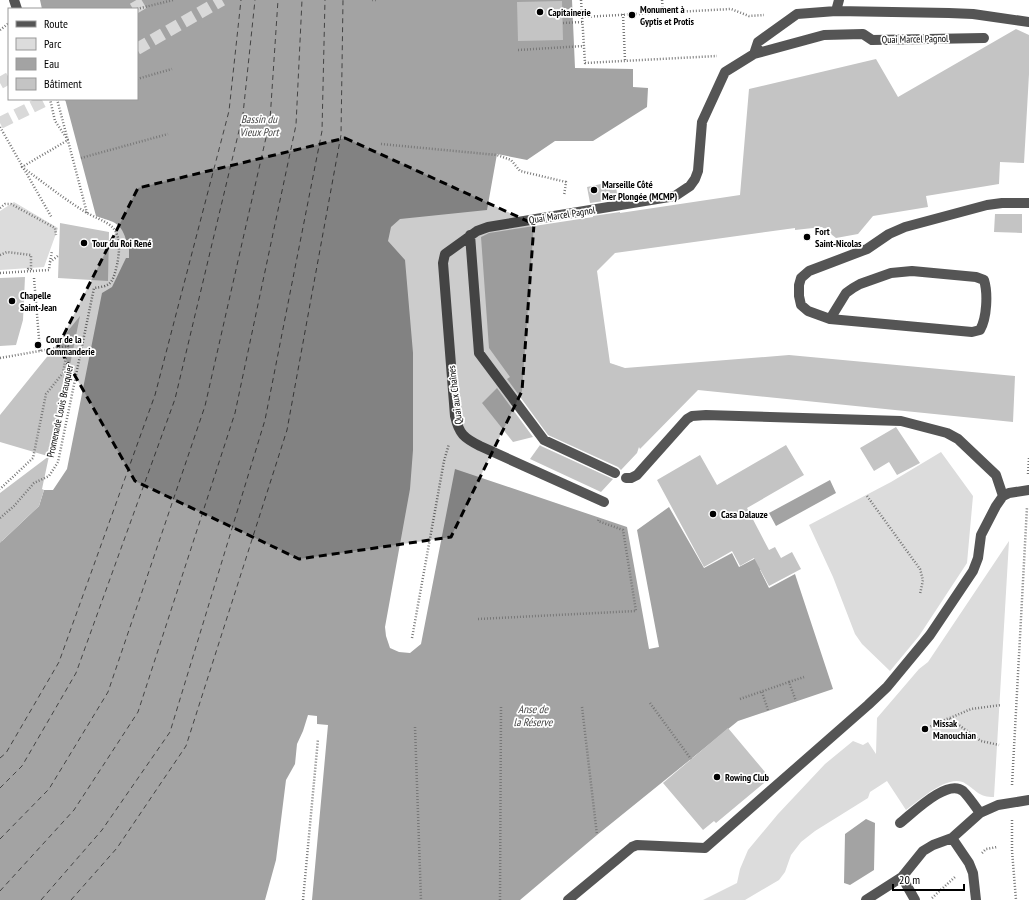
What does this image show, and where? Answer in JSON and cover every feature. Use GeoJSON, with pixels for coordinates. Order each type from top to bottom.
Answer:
{"type":"FeatureCollection","features":[{"type":"Feature","properties":{"kind":"street"},"geometry":{"type":"LineString","coordinates":[[835,0],[836,11]]}},
{"type":"Feature","properties":{"kind":"street"},"geometry":{"type":"LineString","coordinates":[[836,11],[839,0]]}},
{"type":"Feature","properties":{"kind":"street","name":"Quai Marcel Pagnol"},"geometry":{"type":"LineString","coordinates":[[754,54],[758,42],[797,14],[836,11],[961,13],[1029,22]]}},
{"type":"Feature","properties":{"kind":"street","name":"Quai Marcel Pagnol"},"geometry":{"type":"LineString","coordinates":[[470,235],[488,227],[675,196],[683,192],[695,179],[698,171],[702,122],[725,72],[754,54],[824,35],[863,34],[872,40],[984,38]]}},
{"type":"Feature","properties":{"kind":"street"},"geometry":{"type":"LineString","coordinates":[[830,319],[846,294],[853,288],[860,284],[892,273],[912,271],[976,277],[984,280],[986,289],[984,323],[980,330],[972,332],[830,319],[808,311],[801,305],[799,285],[801,278],[809,270],[867,249],[889,234],[905,227],[1002,202],[1029,204]]}},
{"type":"Feature","properties":{"kind":"street"},"geometry":{"type":"LineString","coordinates":[[470,235],[479,353],[544,440],[615,473]]}},
{"type":"Feature","properties":{"kind":"street","name":"Quai aux Chaînes"},"geometry":{"type":"LineString","coordinates":[[470,235],[447,251],[442,264],[457,427],[470,441],[495,454],[604,502]]}},
{"type":"Feature","properties":{"kind":"street"},"geometry":{"type":"LineString","coordinates":[[626,478],[631,478],[637,475],[687,419],[692,416],[706,415],[900,421],[947,433],[958,439],[996,475],[1003,496]]}},
{"type":"Feature","properties":{"kind":"street"},"geometry":{"type":"LineString","coordinates":[[568,900],[632,847],[637,845],[705,848],[868,705],[887,687],[930,635],[973,571],[978,558],[982,535],[996,506],[1003,496],[1009,492],[1028,490]]}},
{"type":"Feature","properties":{"kind":"street"},"geometry":{"type":"LineString","coordinates":[[900,823],[936,795],[948,789],[954,788],[962,790],[980,813]]}},
{"type":"Feature","properties":{"kind":"street"},"geometry":{"type":"LineString","coordinates":[[866,900],[902,877],[923,851],[933,845],[952,838],[980,813],[998,805],[1029,800]]}},
{"type":"Feature","properties":{"kind":"street"},"geometry":{"type":"LineString","coordinates":[[952,838],[969,863],[973,872],[976,900]]}},
{"type":"Feature","properties":{"kind":"street"},"geometry":{"type":"LineString","coordinates":[[902,877],[915,900]]}},
{"type":"Feature","properties":{"kind":"path"},"geometry":{"type":"LineString","coordinates":[[138,9],[173,0]]}},
{"type":"Feature","properties":{"kind":"path"},"geometry":{"type":"LineString","coordinates":[[581,0],[585,63],[723,56]]}},
{"type":"Feature","properties":{"kind":"path"},"geometry":{"type":"LineString","coordinates":[[662,0],[663,12]]}},
{"type":"Feature","properties":{"kind":"path"},"geometry":{"type":"LineString","coordinates":[[582,17],[731,9],[750,16],[765,15]]}},
{"type":"Feature","properties":{"kind":"path"},"geometry":{"type":"LineString","coordinates":[[623,14],[625,60]]}},
{"type":"Feature","properties":{"kind":"path"},"geometry":{"type":"LineString","coordinates":[[563,23],[582,22]]}},
{"type":"Feature","properties":{"kind":"path"},"geometry":{"type":"LineString","coordinates":[[0,30],[8,24]]}},
{"type":"Feature","properties":{"kind":"path"},"geometry":{"type":"LineString","coordinates":[[518,50],[584,46]]}},
{"type":"Feature","properties":{"kind":"path"},"geometry":{"type":"LineString","coordinates":[[138,79],[172,69]]}},
{"type":"Feature","properties":{"kind":"path"},"geometry":{"type":"LineString","coordinates":[[50,100],[55,121],[68,140]]}},
{"type":"Feature","properties":{"kind":"path"},"geometry":{"type":"LineString","coordinates":[[57,100],[87,213]]}},
{"type":"Feature","properties":{"kind":"path"},"geometry":{"type":"LineString","coordinates":[[0,127],[52,218]]}},
{"type":"Feature","properties":{"kind":"path"},"geometry":{"type":"LineString","coordinates":[[81,158],[168,134]]}},
{"type":"Feature","properties":{"kind":"path"},"geometry":{"type":"LineString","coordinates":[[22,166],[68,140]]}},
{"type":"Feature","properties":{"kind":"path"},"geometry":{"type":"LineString","coordinates":[[381,144],[497,155],[511,160],[520,171],[566,182],[564,195]]}},
{"type":"Feature","properties":{"kind":"path"},"geometry":{"type":"LineString","coordinates":[[22,166],[87,213]]}},
{"type":"Feature","properties":{"kind":"path"},"geometry":{"type":"LineString","coordinates":[[0,208],[5,204],[11,204],[55,228],[56,235]]}},
{"type":"Feature","properties":{"kind":"path","name":"Promenade Louis Brauquier"},"geometry":{"type":"LineString","coordinates":[[0,518],[14,506],[34,483],[49,476],[58,462],[94,288],[108,286],[113,279],[116,269],[119,251],[117,235],[113,227],[87,213]]}},
{"type":"Feature","properties":{"kind":"path"},"geometry":{"type":"LineString","coordinates":[[0,273],[49,270],[52,251]]}},
{"type":"Feature","properties":{"kind":"path"},"geometry":{"type":"LineString","coordinates":[[0,255],[7,252],[31,255],[31,269],[28,269],[28,271]]}},
{"type":"Feature","properties":{"kind":"path"},"geometry":{"type":"LineString","coordinates":[[50,262],[59,255]]}},
{"type":"Feature","properties":{"kind":"path"},"geometry":{"type":"LineString","coordinates":[[34,278],[40,351]]}},
{"type":"Feature","properties":{"kind":"path"},"geometry":{"type":"LineString","coordinates":[[0,358],[68,346],[63,373],[46,394],[33,458],[0,489]]}},
{"type":"Feature","properties":{"kind":"path"},"geometry":{"type":"LineString","coordinates":[[412,638],[444,461],[455,416]]}},
{"type":"Feature","properties":{"kind":"path"},"geometry":{"type":"LineString","coordinates":[[1016,900],[1012,851],[1012,802],[1029,458]]}},
{"type":"Feature","properties":{"kind":"path"},"geometry":{"type":"LineString","coordinates":[[867,496],[920,569],[923,580],[920,594]]}},
{"type":"Feature","properties":{"kind":"path"},"geometry":{"type":"LineString","coordinates":[[478,619],[636,611],[623,530],[598,521],[600,518]]}},
{"type":"Feature","properties":{"kind":"path"},"geometry":{"type":"LineString","coordinates":[[740,699],[804,677]]}},
{"type":"Feature","properties":{"kind":"path"},"geometry":{"type":"LineString","coordinates":[[790,682],[796,701]]}},
{"type":"Feature","properties":{"kind":"path"},"geometry":{"type":"LineString","coordinates":[[762,692],[768,710]]}},
{"type":"Feature","properties":{"kind":"path"},"geometry":{"type":"LineString","coordinates":[[650,703],[691,759]]}},
{"type":"Feature","properties":{"kind":"path"},"geometry":{"type":"LineString","coordinates":[[924,729],[971,709],[1001,705]]}},
{"type":"Feature","properties":{"kind":"path"},"geometry":{"type":"LineString","coordinates":[[500,900],[501,706]]}},
{"type":"Feature","properties":{"kind":"path"},"geometry":{"type":"LineString","coordinates":[[582,707],[597,835]]}},
{"type":"Feature","properties":{"kind":"path"},"geometry":{"type":"LineString","coordinates":[[949,718],[981,741],[999,745]]}},
{"type":"Feature","properties":{"kind":"path"},"geometry":{"type":"LineString","coordinates":[[415,728],[420,900]]}},
{"type":"Feature","properties":{"kind":"path"},"geometry":{"type":"LineString","coordinates":[[303,900],[318,739]]}},
{"type":"Feature","properties":{"kind":"path"},"geometry":{"type":"LineString","coordinates":[[930,900],[969,863]]}},
{"type":"Feature","properties":{"kind":"highlighted area"},"geometry":{"type":"Polygon","coordinates":[[[345,138],[534,224],[522,391],[451,537],[299,559],[135,481],[58,346],[138,188],[345,138]]]}},
{"type":"Feature","properties":{"kind":"green space"},"geometry":{"type":"Polygon","coordinates":[[[14,202],[58,228],[44,267],[0,270],[0,211],[14,202]]]}},
{"type":"Feature","properties":{"kind":"green space"},"geometry":{"type":"Polygon","coordinates":[[[941,452],[973,496],[967,563],[919,636],[890,671],[862,644],[855,634],[833,577],[809,525],[891,482],[941,452]]]}},
{"type":"Feature","properties":{"kind":"green space"},"geometry":{"type":"Polygon","coordinates":[[[1009,541],[994,797],[981,795],[966,784],[959,781],[952,782],[935,789],[906,810],[887,781],[870,792],[868,798],[815,831],[801,842],[791,855],[785,872],[779,880],[745,900],[703,900],[737,883],[740,869],[748,850],[778,814],[825,764],[853,741],[863,745],[868,742],[876,754],[877,718],[919,669],[928,662],[1009,541]]]}},
{"type":"Feature","properties":{"kind":"water"},"geometry":{"type":"Polygon","coordinates":[[[40,0],[572,0],[575,68],[633,69],[633,87],[648,88],[647,107],[593,141],[555,141],[527,160],[497,154],[487,210],[400,219],[391,227],[388,241],[405,260],[413,353],[413,450],[410,489],[385,627],[390,648],[399,652],[410,653],[421,644],[455,469],[627,527],[649,649],[659,647],[637,530],[669,507],[704,568],[732,553],[739,567],[756,558],[769,588],[795,574],[833,689],[738,721],[597,835],[520,900],[312,900],[328,725],[317,724],[317,716],[308,715],[297,744],[295,764],[286,780],[276,860],[265,900],[0,900],[0,541],[2,541],[39,506],[44,490],[53,490],[67,469],[102,293],[112,287],[126,258],[129,258],[129,243],[127,243],[120,227],[113,222],[96,216],[65,100],[138,100],[138,8],[42,8],[40,0]]]}},
{"type":"Feature","properties":{"kind":"water"},"geometry":{"type":"Polygon","coordinates":[[[830,480],[836,493],[776,526],[769,513],[830,480]]]}},
{"type":"Feature","properties":{"kind":"water"},"geometry":{"type":"Polygon","coordinates":[[[866,819],[875,823],[874,870],[850,885],[844,883],[845,834],[866,819]]]}},
{"type":"Feature","properties":{"kind":"building","name":"Capitainerie"},"geometry":{"type":"Polygon","coordinates":[[[562,1],[563,40],[518,41],[517,2],[562,1]]]}},
{"type":"Feature","properties":{"kind":"building"},"geometry":{"type":"Polygon","coordinates":[[[1016,29],[1029,35],[1029,74],[1024,163],[1000,162],[999,184],[926,196],[928,207],[873,216],[858,234],[836,238],[822,227],[795,230],[795,228],[615,253],[597,271],[610,363],[625,368],[789,355],[1015,376],[1013,422],[698,390],[640,449],[639,447],[637,453],[621,470],[618,467],[548,435],[507,379],[510,377],[489,348],[481,237],[489,233],[593,216],[740,195],[749,89],[876,59],[898,97],[1016,29]]]}},
{"type":"Feature","properties":{"kind":"building"},"geometry":{"type":"Polygon","coordinates":[[[615,181],[618,199],[590,203],[587,187],[615,181]]]}},
{"type":"Feature","properties":{"kind":"building"},"geometry":{"type":"Polygon","coordinates":[[[995,214],[1022,214],[1022,233],[994,232],[995,214]]]}},
{"type":"Feature","properties":{"kind":"building","name":"Tour du Roi René"},"geometry":{"type":"Polygon","coordinates":[[[60,223],[109,232],[108,281],[58,278],[60,223]]]}},
{"type":"Feature","properties":{"kind":"building","name":"Chapelle Saint-Jean"},"geometry":{"type":"Polygon","coordinates":[[[25,277],[23,320],[16,345],[0,346],[0,278],[25,277]]]}},
{"type":"Feature","properties":{"kind":"building"},"geometry":{"type":"Polygon","coordinates":[[[80,316],[51,457],[0,442],[0,415],[80,316]]]}},
{"type":"Feature","properties":{"kind":"building"},"geometry":{"type":"Polygon","coordinates":[[[497,388],[533,437],[513,442],[482,403],[497,388]]]}},
{"type":"Feature","properties":{"kind":"building"},"geometry":{"type":"Polygon","coordinates":[[[896,427],[920,463],[897,475],[889,462],[874,471],[860,448],[896,427]]]}},
{"type":"Feature","properties":{"kind":"building"},"geometry":{"type":"Polygon","coordinates":[[[540,445],[613,479],[601,492],[530,459],[540,445]]]}},
{"type":"Feature","properties":{"kind":"building","name":"Casa Dalauze"},"geometry":{"type":"Polygon","coordinates":[[[786,445],[804,475],[747,508],[769,550],[775,547],[781,558],[792,552],[801,569],[769,586],[754,558],[740,566],[732,551],[704,567],[657,480],[700,455],[717,485],[786,445]]]}},
{"type":"Feature","properties":{"kind":"building"},"geometry":{"type":"Polygon","coordinates":[[[49,456],[42,489],[44,490],[39,506],[0,543],[0,493],[49,456]]]}},
{"type":"Feature","properties":{"kind":"building"},"geometry":{"type":"Polygon","coordinates":[[[728,728],[770,778],[716,823],[714,821],[703,830],[663,783],[728,728]]]}},
{"type":"Feature","properties":{"kind":"ferry route"},"geometry":{"type":"LineString","coordinates":[[0,758],[6,753],[59,662],[155,395],[229,111],[241,0]]}},
{"type":"Feature","properties":{"kind":"ferry route"},"geometry":{"type":"LineString","coordinates":[[0,788],[22,766],[76,673],[175,399],[243,114],[255,0]]}},
{"type":"Feature","properties":{"kind":"ferry route"},"geometry":{"type":"LineString","coordinates":[[0,839],[49,789],[108,692],[205,406],[270,120],[278,0]]}},
{"type":"Feature","properties":{"kind":"ferry route"},"geometry":{"type":"LineString","coordinates":[[0,891],[74,810],[138,712],[235,413],[296,125],[302,0]]}},
{"type":"Feature","properties":{"kind":"ferry route"},"geometry":{"type":"LineString","coordinates":[[41,900],[102,830],[170,732],[265,420],[322,131],[325,0]]}},
{"type":"Feature","properties":{"kind":"ferry route"},"geometry":{"type":"LineString","coordinates":[[71,900],[117,848],[186,746],[287,430],[341,135],[343,0]]}},
{"type":"Feature","properties":{"kind":"tunnel"},"geometry":{"type":"LineString","coordinates":[[135,8],[148,0]]}},
{"type":"Feature","properties":{"kind":"tunnel"},"geometry":{"type":"LineString","coordinates":[[138,48],[222,0]]}},
{"type":"Feature","properties":{"kind":"tunnel"},"geometry":{"type":"LineString","coordinates":[[0,83],[8,79]]}},
{"type":"Feature","properties":{"kind":"tunnel"},"geometry":{"type":"LineString","coordinates":[[0,123],[46,100]]}},
{"type":"Feature","properties":{"kind":"place","name":"Capitainerie"},"geometry":{"type":"Point","coordinates":[540,12]}},
{"type":"Feature","properties":{"kind":"place","name":"Monument à Gyptis et Protis"},"geometry":{"type":"Point","coordinates":[632,15]}},
{"type":"Feature","properties":{"kind":"place","name":"Marseille Côté Mer Plongée (MCMP)"},"geometry":{"type":"Point","coordinates":[594,190]}},
{"type":"Feature","properties":{"kind":"place","name":"Fort Saint-Nicolas"},"geometry":{"type":"Point","coordinates":[807,237]}},
{"type":"Feature","properties":{"kind":"place","name":"Tour du Roi René"},"geometry":{"type":"Point","coordinates":[84,243]}},
{"type":"Feature","properties":{"kind":"place","name":"Chapelle Saint-Jean"},"geometry":{"type":"Point","coordinates":[12,301]}},
{"type":"Feature","properties":{"kind":"place","name":"Cour de la Commanderie"},"geometry":{"type":"Point","coordinates":[38,345]}},
{"type":"Feature","properties":{"kind":"place","name":"Casa Dalauze"},"geometry":{"type":"Point","coordinates":[713,514]}},
{"type":"Feature","properties":{"kind":"place","name":"Missak Manouchian"},"geometry":{"type":"Point","coordinates":[925,729]}},
{"type":"Feature","properties":{"kind":"place","name":"Rowing Club"},"geometry":{"type":"Point","coordinates":[717,777]}},
{"type":"Feature","properties":{"kind":"water label","name":"Bassin du Vieux Port"},"geometry":{"type":"Point","coordinates":[259,125]}},
{"type":"Feature","properties":{"kind":"water label","name":"Anse de la Réserve"},"geometry":{"type":"Point","coordinates":[533,715]}}]}
